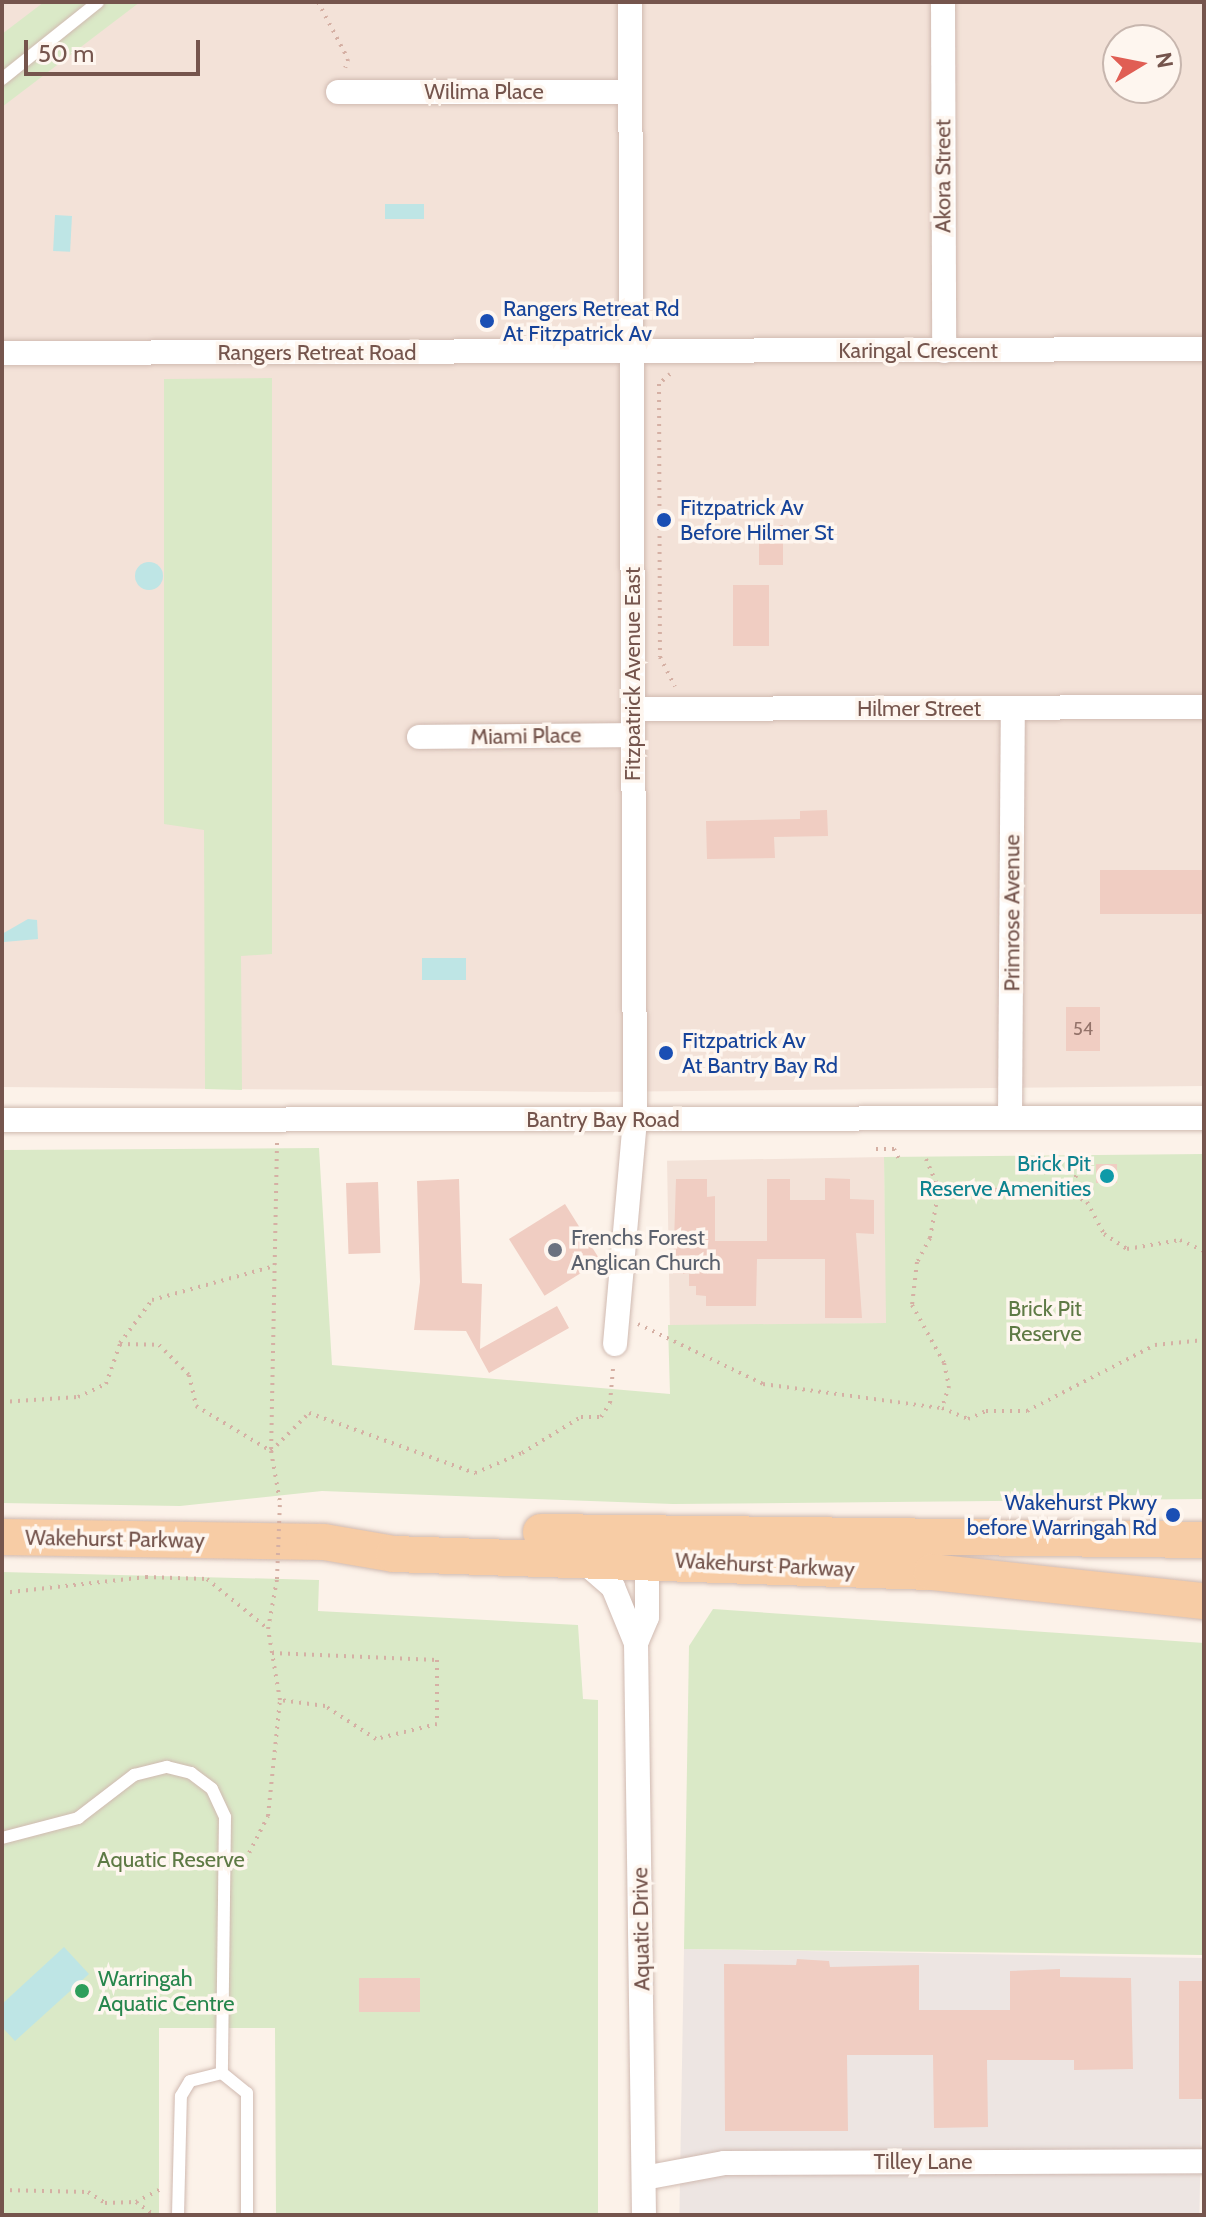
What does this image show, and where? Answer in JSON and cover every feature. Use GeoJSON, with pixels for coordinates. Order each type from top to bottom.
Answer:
{"type":"FeatureCollection","features":[{"type":"Feature","properties":{"kind":"main road","name":"Wakehurst Parkway"},"geometry":{"type":"LineString","coordinates":[[324,1542],[395,1530],[647,1546],[1204,1601]]}},
{"type":"Feature","properties":{"kind":"main road","name":"Wakehurst Parkway"},"geometry":{"type":"LineString","coordinates":[[2,1537],[324,1542],[394,1554],[578,1557],[647,1546],[1204,1540]]}},
{"type":"Feature","properties":{"kind":"street","name":"Fitzpatrick Avenue East"},"geometry":{"type":"LineString","coordinates":[[615,1344],[635,1120],[630,2]]}},
{"type":"Feature","properties":{"kind":"street","name":"Akora Street"},"geometry":{"type":"LineString","coordinates":[[943,2],[944,351]]}},
{"type":"Feature","properties":{"kind":"street","name":"Wilima Place"},"geometry":{"type":"LineString","coordinates":[[338,92],[630,92]]}},
{"type":"Feature","properties":{"kind":"street","name":"Karingal Crescent"},"geometry":{"type":"LineString","coordinates":[[633,352],[1204,349]]}},
{"type":"Feature","properties":{"kind":"street","name":"Rangers Retreat Road"},"geometry":{"type":"LineString","coordinates":[[2,353],[633,352]]}},
{"type":"Feature","properties":{"kind":"street","name":"Hilmer Street"},"geometry":{"type":"LineString","coordinates":[[633,709],[1204,707]]}},
{"type":"Feature","properties":{"kind":"street","name":"Primrose Avenue"},"geometry":{"type":"LineString","coordinates":[[1010,1117],[1013,709]]}},
{"type":"Feature","properties":{"kind":"street","name":"Miami Place"},"geometry":{"type":"LineString","coordinates":[[419,737],[633,735]]}},
{"type":"Feature","properties":{"kind":"street","name":"Bantry Bay Road"},"geometry":{"type":"LineString","coordinates":[[2,1120],[1204,1118]]}},
{"type":"Feature","properties":{"kind":"street","name":"Aquatic Drive"},"geometry":{"type":"LineString","coordinates":[[636,1643],[647,1617],[647,1546]]}},
{"type":"Feature","properties":{"kind":"street","name":"Aquatic Drive"},"geometry":{"type":"LineString","coordinates":[[578,1557],[613,1587],[636,1643],[644,2215]]}},
{"type":"Feature","properties":{"kind":"street","name":"Tilley Lane"},"geometry":{"type":"LineString","coordinates":[[644,2178],[724,2163],[1204,2161]]}},
{"type":"Feature","properties":{"kind":"lane"},"geometry":{"type":"LineString","coordinates":[[2,79],[98,2]]}},
{"type":"Feature","properties":{"kind":"lane"},"geometry":{"type":"LineString","coordinates":[[2,1838],[78,1818],[134,1775],[167,1767],[191,1773],[212,1789],[225,1817],[222,2073]]}},
{"type":"Feature","properties":{"kind":"lane"},"geometry":{"type":"LineString","coordinates":[[178,2215],[181,2096],[190,2081],[222,2073],[237,2079],[247,2093],[247,2215]]}},
{"type":"Feature","properties":{"kind":"path"},"geometry":{"type":"LineString","coordinates":[[318,2],[348,59],[338,92]]}},
{"type":"Feature","properties":{"kind":"path"},"geometry":{"type":"LineString","coordinates":[[670,374],[659,384],[660,657],[676,679]]}},
{"type":"Feature","properties":{"kind":"path"},"geometry":{"type":"LineString","coordinates":[[224,1869],[242,1867],[268,1816],[280,1700],[268,1629],[277,1579],[280,1502],[271,1451],[275,1121]]}},
{"type":"Feature","properties":{"kind":"path"},"geometry":{"type":"LineString","coordinates":[[876,1149],[894,1149],[899,1159]]}},
{"type":"Feature","properties":{"kind":"path"},"geometry":{"type":"LineString","coordinates":[[926,1159],[938,1191],[930,1238],[917,1262],[912,1305],[944,1363],[949,1386],[942,1408]]}},
{"type":"Feature","properties":{"kind":"path"},"geometry":{"type":"LineString","coordinates":[[1067,1191],[1086,1159]]}},
{"type":"Feature","properties":{"kind":"path"},"geometry":{"type":"LineString","coordinates":[[938,1191],[1067,1191],[1087,1202],[1104,1234],[1127,1249],[1180,1240],[1204,1251]]}},
{"type":"Feature","properties":{"kind":"path"},"geometry":{"type":"LineString","coordinates":[[2,1402],[78,1397],[106,1384],[120,1344],[152,1300],[275,1266]]}},
{"type":"Feature","properties":{"kind":"path"},"geometry":{"type":"LineString","coordinates":[[617,1317],[763,1384],[921,1402],[968,1419],[986,1411],[1027,1411],[1155,1345],[1204,1340]]}},
{"type":"Feature","properties":{"kind":"path"},"geometry":{"type":"LineString","coordinates":[[120,1344],[159,1345],[189,1375],[196,1406],[271,1451]]}},
{"type":"Feature","properties":{"kind":"path"},"geometry":{"type":"LineString","coordinates":[[271,1451],[309,1413],[475,1473],[522,1453],[581,1417],[601,1417],[610,1403],[615,1344]]}},
{"type":"Feature","properties":{"kind":"path"},"geometry":{"type":"LineString","coordinates":[[2,1593],[146,1577],[207,1579],[268,1629]]}},
{"type":"Feature","properties":{"kind":"path"},"geometry":{"type":"LineString","coordinates":[[272,1653],[437,1660],[437,1724],[376,1739],[325,1706],[280,1700]]}},
{"type":"Feature","properties":{"kind":"path"},"geometry":{"type":"LineString","coordinates":[[2,2190],[88,2192],[105,2203],[136,2202],[179,2179]]}},
{"type":"Feature","properties":{"kind":"path"},"geometry":{"type":"LineString","coordinates":[[136,2202],[154,2215]]}},
{"type":"Feature","properties":{"kind":"shaded area"},"geometry":{"type":"Polygon","coordinates":[[[2,2],[1204,2],[1204,1086],[592,1092],[2,1087],[2,2]]]}},
{"type":"Feature","properties":{"kind":"shaded area"},"geometry":{"type":"Polygon","coordinates":[[[884,1157],[887,1323],[670,1327],[667,1161],[884,1157]]]}},
{"type":"Feature","properties":{"kind":"shaded area"},"geometry":{"type":"Polygon","coordinates":[[[684,1949],[1204,1958],[1199,2215],[679,2215],[684,1949]]]}},
{"type":"Feature","properties":{"kind":"green space"},"geometry":{"type":"Polygon","coordinates":[[[44,2],[140,2],[2,107],[2,34],[44,2]]]}},
{"type":"Feature","properties":{"kind":"green space"},"geometry":{"type":"Polygon","coordinates":[[[272,378],[272,954],[241,956],[242,1090],[205,1089],[204,830],[164,824],[164,379],[272,378]]]}},
{"type":"Feature","properties":{"kind":"green space","name":"Brick Pit Reserve"},"geometry":{"type":"Polygon","coordinates":[[[319,1148],[332,1365],[670,1394],[668,1325],[886,1323],[884,1157],[1204,1154],[1204,1499],[673,1504],[322,1491],[180,1506],[2,1503],[2,1150],[319,1148]]]}},
{"type":"Feature","properties":{"kind":"green space","name":"Aquatic Reserve"},"geometry":{"type":"Polygon","coordinates":[[[2,1572],[319,1580],[318,1611],[578,1625],[583,1699],[598,1700],[598,2215],[276,2215],[275,2028],[159,2028],[159,2215],[2,2215],[2,1572]]]}},
{"type":"Feature","properties":{"kind":"green space"},"geometry":{"type":"Polygon","coordinates":[[[713,1609],[1204,1643],[1204,1955],[684,1949],[689,1646],[713,1609]]]}},
{"type":"Feature","properties":{"kind":"water"},"geometry":{"type":"Polygon","coordinates":[[[385,204],[424,204],[424,219],[385,219],[385,204]]]}},
{"type":"Feature","properties":{"kind":"water"},"geometry":{"type":"Polygon","coordinates":[[[55,215],[72,216],[70,252],[53,251],[55,215]]]}},
{"type":"Feature","properties":{"kind":"water"},"geometry":{"type":"Polygon","coordinates":[[[149,562],[159,566],[163,576],[159,586],[149,590],[139,586],[135,576],[139,566],[149,562]]]}},
{"type":"Feature","properties":{"kind":"water"},"geometry":{"type":"Polygon","coordinates":[[[28,919],[37,920],[38,939],[4,942],[2,934],[28,919]]]}},
{"type":"Feature","properties":{"kind":"water"},"geometry":{"type":"Polygon","coordinates":[[[422,958],[466,958],[466,980],[422,980],[422,958]]]}},
{"type":"Feature","properties":{"kind":"water"},"geometry":{"type":"Polygon","coordinates":[[[64,1947],[89,1974],[15,2041],[2,2027],[2,2004],[64,1947]]]}},
{"type":"Feature","properties":{"kind":"building"},"geometry":{"type":"Polygon","coordinates":[[[759,525],[783,525],[783,565],[759,565],[759,525]]]}},
{"type":"Feature","properties":{"kind":"building"},"geometry":{"type":"Polygon","coordinates":[[[733,585],[769,585],[769,646],[733,646],[733,585]]]}},
{"type":"Feature","properties":{"kind":"building"},"geometry":{"type":"Polygon","coordinates":[[[827,810],[828,836],[774,837],[775,858],[707,859],[706,821],[800,819],[800,811],[827,810]]]}},
{"type":"Feature","properties":{"kind":"building"},"geometry":{"type":"Polygon","coordinates":[[[1100,870],[1204,870],[1204,914],[1100,914],[1100,870]]]}},
{"type":"Feature","properties":{"kind":"building"},"geometry":{"type":"Polygon","coordinates":[[[1066,1007],[1100,1007],[1100,1051],[1066,1051],[1066,1007]]]}},
{"type":"Feature","properties":{"kind":"building","name":"Brick Pit Reserve Amenities"},"geometry":{"type":"Polygon","coordinates":[[[1096,1164],[1117,1164],[1117,1183],[1096,1183],[1096,1164]]]}},
{"type":"Feature","properties":{"kind":"building"},"geometry":{"type":"Polygon","coordinates":[[[825,1178],[850,1179],[850,1199],[874,1200],[874,1234],[856,1233],[862,1318],[825,1318],[825,1259],[757,1259],[756,1306],[706,1306],[706,1296],[696,1295],[696,1286],[689,1286],[689,1274],[673,1274],[676,1179],[707,1179],[707,1197],[715,1196],[715,1241],[767,1241],[767,1179],[790,1179],[790,1200],[825,1200],[825,1178]]]}},
{"type":"Feature","properties":{"kind":"building"},"geometry":{"type":"Polygon","coordinates":[[[459,1179],[462,1283],[482,1284],[480,1349],[557,1306],[569,1328],[489,1373],[466,1331],[414,1330],[420,1282],[417,1181],[459,1179]]]}},
{"type":"Feature","properties":{"kind":"building"},"geometry":{"type":"Polygon","coordinates":[[[378,1182],[380,1253],[348,1254],[346,1183],[378,1182]]]}},
{"type":"Feature","properties":{"kind":"building","name":"Frenchs Forest Anglican Church"},"geometry":{"type":"Polygon","coordinates":[[[565,1204],[601,1261],[545,1296],[509,1239],[565,1204]]]}},
{"type":"Feature","properties":{"kind":"building"},"geometry":{"type":"Polygon","coordinates":[[[797,1959],[829,1961],[830,1967],[919,1965],[919,2010],[1010,2010],[1010,1971],[1060,1969],[1060,1977],[1131,1978],[1133,2069],[1074,2070],[1074,2060],[987,2060],[988,2127],[934,2128],[933,2055],[847,2055],[848,2131],[725,2131],[724,1964],[796,1965],[797,1959]]]}},
{"type":"Feature","properties":{"kind":"building"},"geometry":{"type":"Polygon","coordinates":[[[359,1978],[420,1978],[420,2012],[359,2012],[359,1978]]]}},
{"type":"Feature","properties":{"kind":"building"},"geometry":{"type":"Polygon","coordinates":[[[1179,1981],[1204,1981],[1204,2099],[1179,2099],[1179,1981]]]}},
{"type":"Feature","properties":{"kind":"place","name":"Rangers Retreat Rd At Fitzpatrick Av"},"geometry":{"type":"Point","coordinates":[487,321]}},
{"type":"Feature","properties":{"kind":"place","name":"Fitzpatrick Av Before Hilmer St"},"geometry":{"type":"Point","coordinates":[664,520]}},
{"type":"Feature","properties":{"kind":"place","name":"Fitzpatrick Av At Bantry Bay Rd"},"geometry":{"type":"Point","coordinates":[666,1053]}},
{"type":"Feature","properties":{"kind":"place","name":"Brick Pit Reserve Amenities"},"geometry":{"type":"Point","coordinates":[1107,1176]}},
{"type":"Feature","properties":{"kind":"place","name":"Frenchs Forest Anglican Church"},"geometry":{"type":"Point","coordinates":[555,1250]}},
{"type":"Feature","properties":{"kind":"place","name":"Wakehurst Pkwy before Warringah Rd"},"geometry":{"type":"Point","coordinates":[1173,1515]}},
{"type":"Feature","properties":{"kind":"place","name":"Warringah Aquatic Centre"},"geometry":{"type":"Point","coordinates":[82,1991]}}]}
